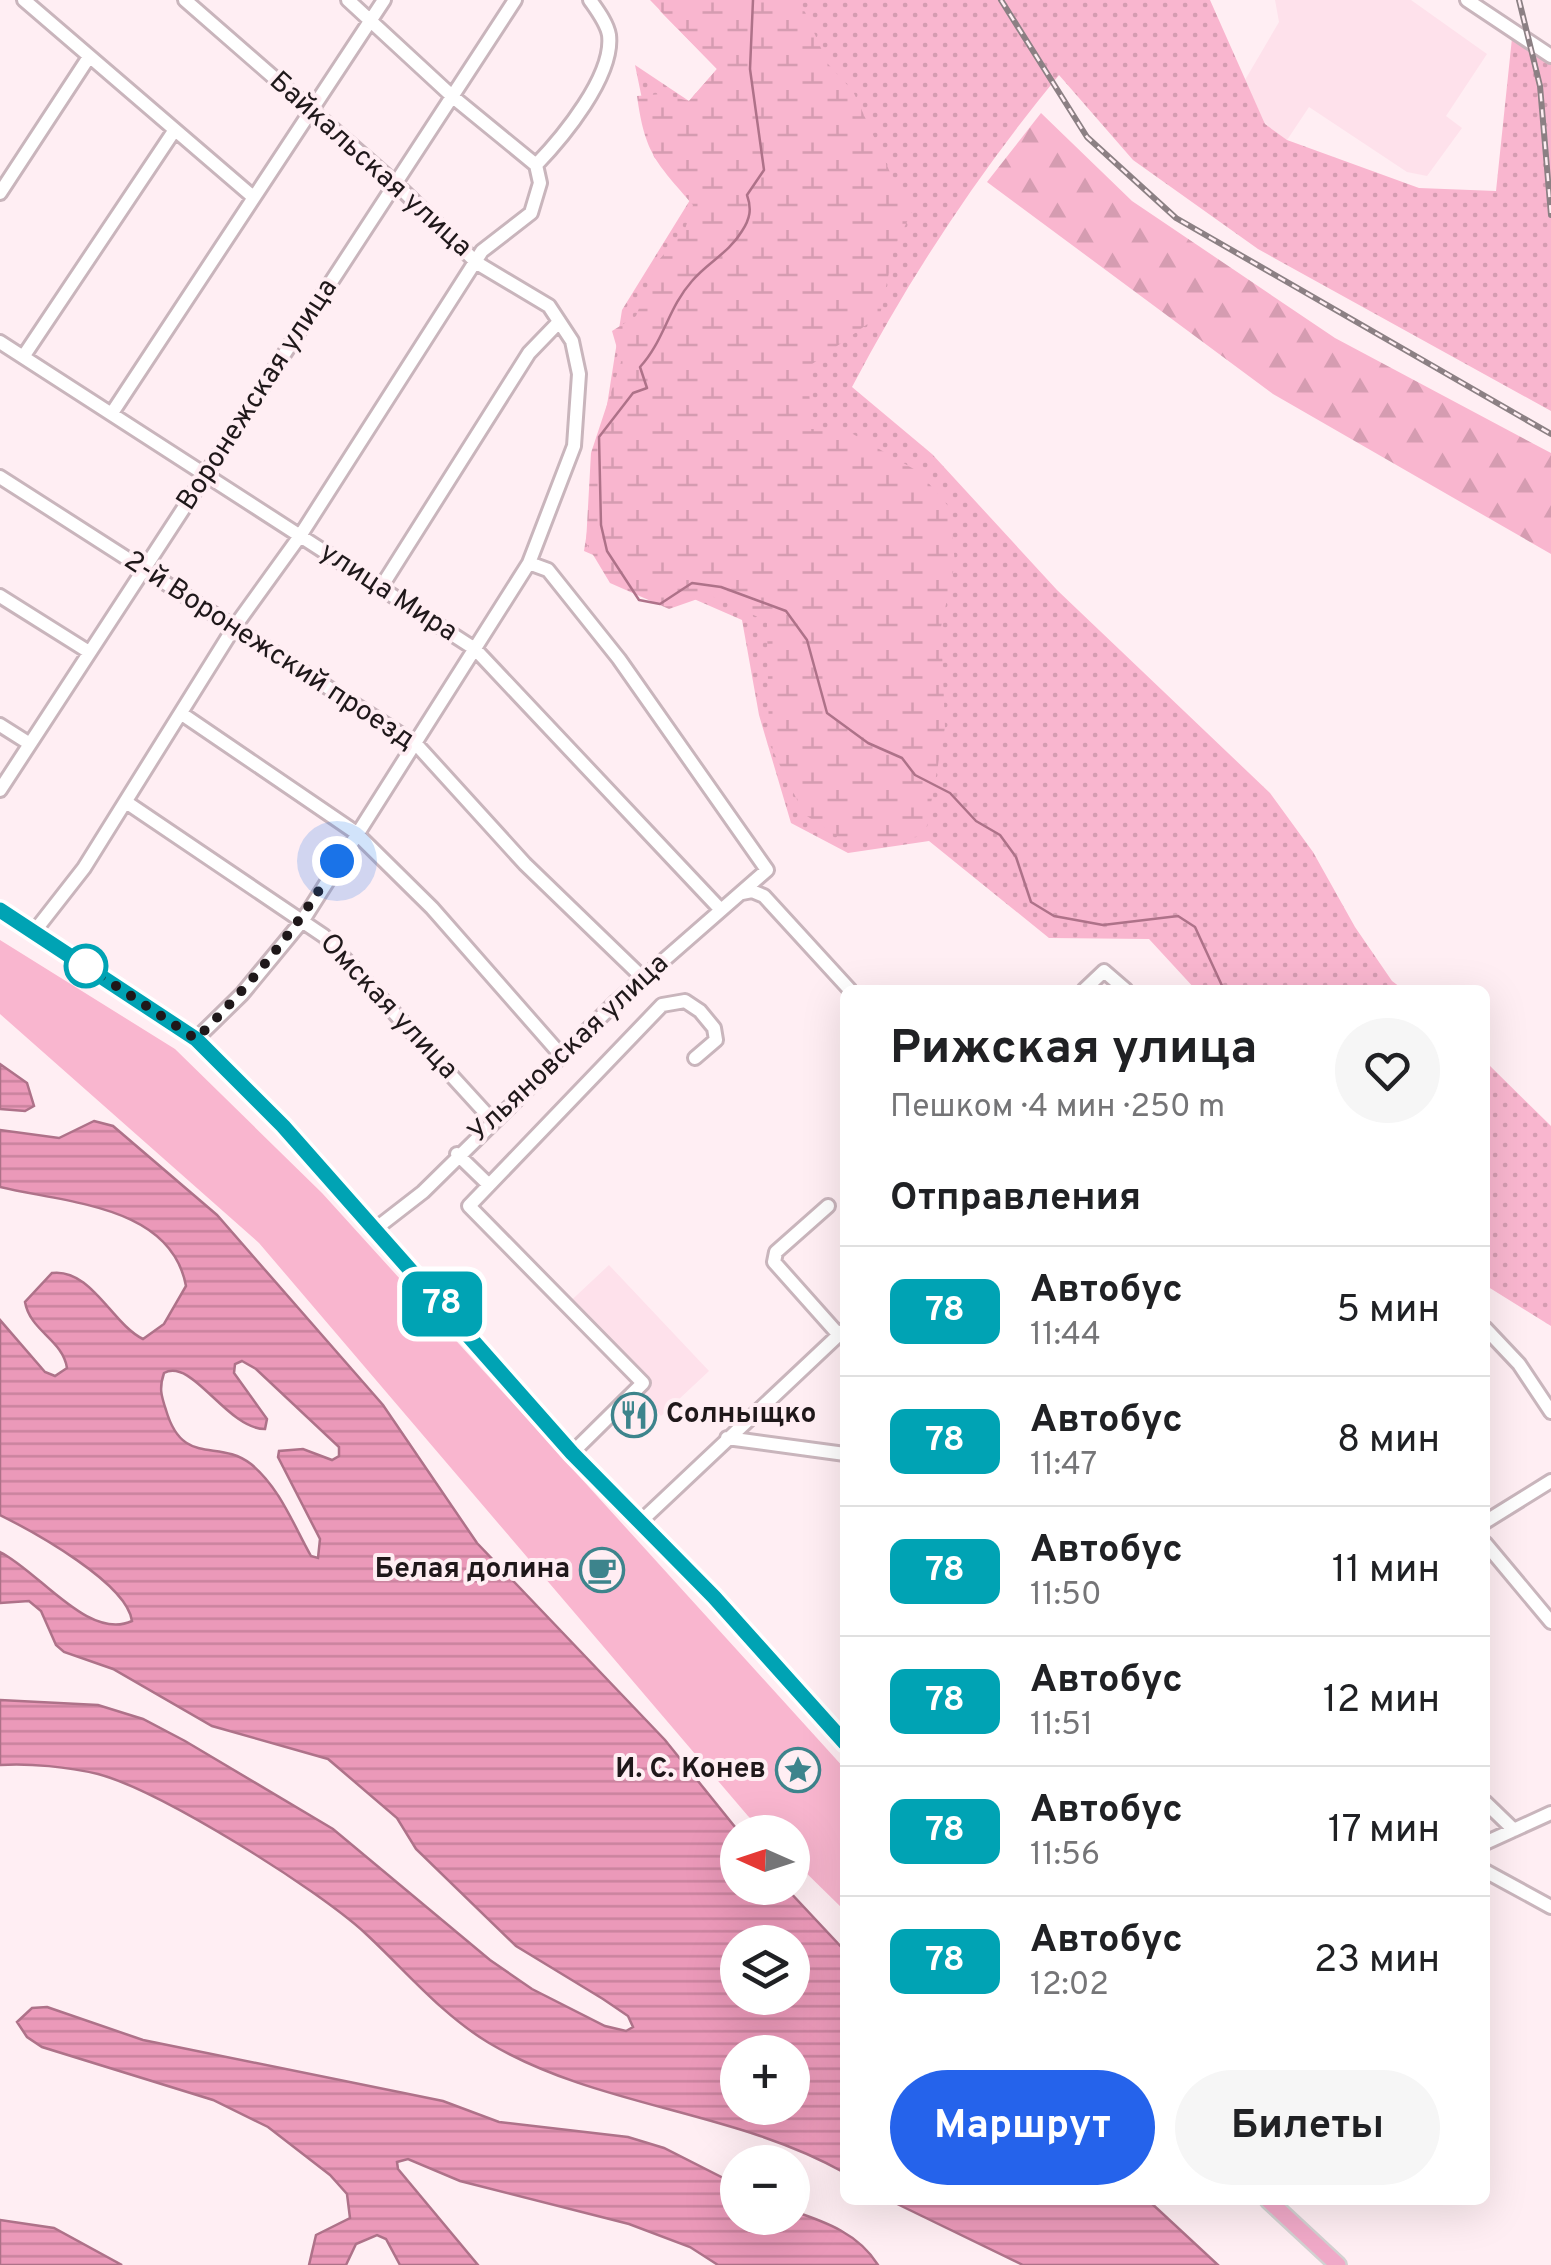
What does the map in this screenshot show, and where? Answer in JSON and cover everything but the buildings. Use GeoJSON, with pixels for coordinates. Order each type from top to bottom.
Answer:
{"type":"FeatureCollection","features":[{"type":"Feature","properties":{"kind":"main road"},"geometry":{"type":"LineString","coordinates":[[0,910],[196,1039],[283,1126],[572,1453],[714,1597],[840,1737]]}},
{"type":"Feature","properties":{"kind":"main road"},"geometry":{"type":"LineString","coordinates":[[1273,2205],[1338,2265]]}},
{"type":"Feature","properties":{"kind":"street"},"geometry":{"type":"LineString","coordinates":[[24,0],[252,196]]}},
{"type":"Feature","properties":{"kind":"street","name":"Байкальская улица"},"geometry":{"type":"LineString","coordinates":[[185,0],[396,184],[477,263],[549,306],[558,324]]}},
{"type":"Feature","properties":{"kind":"street"},"geometry":{"type":"LineString","coordinates":[[34,932],[84,868],[234,629],[300,536],[477,263],[503,232],[531,213],[540,183],[536,165],[452,97],[348,0]]}},
{"type":"Feature","properties":{"kind":"street"},"geometry":{"type":"LineString","coordinates":[[112,414],[384,0]]}},
{"type":"Feature","properties":{"kind":"street","name":"Воронежская улица"},"geometry":{"type":"LineString","coordinates":[[0,790],[515,0]]}},
{"type":"Feature","properties":{"kind":"street"},"geometry":{"type":"LineString","coordinates":[[536,165],[566,132],[606,58],[608,35],[590,0]]}},
{"type":"Feature","properties":{"kind":"street"},"geometry":{"type":"LineString","coordinates":[[1467,0],[1551,56]]}},
{"type":"Feature","properties":{"kind":"street"},"geometry":{"type":"LineString","coordinates":[[0,193],[89,56]]}},
{"type":"Feature","properties":{"kind":"street"},"geometry":{"type":"LineString","coordinates":[[22,357],[174,131]]}},
{"type":"Feature","properties":{"kind":"street"},"geometry":{"type":"LineString","coordinates":[[196,1039],[242,994],[303,920],[355,832],[416,744],[529,564],[574,446],[578,361],[572,341],[558,324],[529,353],[380,589]]}},
{"type":"Feature","properties":{"kind":"street","name":"улица Мира"},"geometry":{"type":"LineString","coordinates":[[0,342],[204,478],[475,649],[721,910]]}},
{"type":"Feature","properties":{"kind":"street","name":"2-й Воронежский проезд"},"geometry":{"type":"LineString","coordinates":[[0,477],[416,744],[525,864],[644,978]]}},
{"type":"Feature","properties":{"kind":"street","name":"Ульяновская улица"},"geometry":{"type":"LineString","coordinates":[[374,1230],[422,1192],[561,1054],[767,870],[620,659],[548,570],[529,564]]}},
{"type":"Feature","properties":{"kind":"street"},"geometry":{"type":"LineString","coordinates":[[0,596],[89,652]]}},
{"type":"Feature","properties":{"kind":"street"},"geometry":{"type":"LineString","coordinates":[[182,714],[355,832],[432,908],[561,1054]]}},
{"type":"Feature","properties":{"kind":"street"},"geometry":{"type":"LineString","coordinates":[[0,725],[30,744]]}},
{"type":"Feature","properties":{"kind":"street","name":"Омская улица"},"geometry":{"type":"LineString","coordinates":[[126,802],[324,936],[492,1120]]}},
{"type":"Feature","properties":{"kind":"street"},"geometry":{"type":"LineString","coordinates":[[740,894],[752,890],[764,896],[845,985]]}},
{"type":"Feature","properties":{"kind":"street"},"geometry":{"type":"LineString","coordinates":[[1089,985],[1104,971],[1120,985]]}},
{"type":"Feature","properties":{"kind":"street"},"geometry":{"type":"LineString","coordinates":[[572,1453],[642,1383],[469,1206],[662,1005],[685,1002],[700,1011],[714,1028],[716,1040],[695,1058]]}},
{"type":"Feature","properties":{"kind":"street"},"geometry":{"type":"LineString","coordinates":[[457,1154],[489,1185]]}},
{"type":"Feature","properties":{"kind":"street"},"geometry":{"type":"LineString","coordinates":[[828,1206],[776,1252],[774,1262],[840,1330]]}},
{"type":"Feature","properties":{"kind":"street"},"geometry":{"type":"LineString","coordinates":[[1490,1333],[1519,1364],[1551,1412]]}},
{"type":"Feature","properties":{"kind":"street"},"geometry":{"type":"LineString","coordinates":[[639,1523],[840,1334]]}},
{"type":"Feature","properties":{"kind":"street"},"geometry":{"type":"LineString","coordinates":[[727,1438],[840,1453]]}},
{"type":"Feature","properties":{"kind":"street"},"geometry":{"type":"LineString","coordinates":[[1490,1519],[1551,1481]]}},
{"type":"Feature","properties":{"kind":"street"},"geometry":{"type":"LineString","coordinates":[[1490,1550],[1551,1622]]}},
{"type":"Feature","properties":{"kind":"street"},"geometry":{"type":"LineString","coordinates":[[1490,1807],[1514,1830]]}},
{"type":"Feature","properties":{"kind":"street"},"geometry":{"type":"LineString","coordinates":[[1490,1841],[1551,1814]]}},
{"type":"Feature","properties":{"kind":"street"},"geometry":{"type":"LineString","coordinates":[[1490,1875],[1551,1906]]}},
{"type":"Feature","properties":{"kind":"shaded area"},"geometry":{"type":"Polygon","coordinates":[[[1275,0],[1411,0],[1487,54],[1446,116],[1462,128],[1427,176],[1407,172],[1309,107],[1287,140],[1265,124],[1245,80],[1279,22],[1275,0]]]}},
{"type":"Feature","properties":{"kind":"shaded area"},"geometry":{"type":"Polygon","coordinates":[[[0,1064],[27,1083],[34,1106],[25,1111],[0,1109],[0,1064]]]}},
{"type":"Feature","properties":{"kind":"shaded area"},"geometry":{"type":"Polygon","coordinates":[[[94,1121],[113,1126],[217,1215],[383,1405],[477,1543],[665,1740],[725,1815],[720,1815],[720,1905],[802,1905],[840,1946],[840,2171],[810,2156],[810,2145],[784,2145],[726,2125],[810,2125],[810,2035],[720,2035],[720,2123],[575,2082],[489,2043],[455,2019],[342,1914],[276,1867],[197,1820],[98,1774],[49,1766],[0,1765],[0,1700],[98,1705],[143,1719],[333,1829],[490,1960],[532,1989],[605,2026],[626,2031],[633,2027],[628,2016],[516,1946],[416,1849],[397,1818],[328,1759],[212,1726],[113,1669],[64,1652],[56,1645],[41,1611],[29,1601],[0,1603],[0,1552],[81,1613],[115,1625],[132,1621],[126,1606],[97,1575],[0,1515],[0,1320],[45,1372],[55,1376],[67,1368],[64,1358],[33,1321],[25,1302],[52,1273],[78,1279],[143,1339],[164,1324],[186,1286],[176,1259],[160,1239],[138,1223],[84,1204],[0,1187],[0,1130],[59,1138],[94,1121]],[[242,1361],[235,1364],[234,1373],[267,1419],[265,1429],[237,1418],[186,1375],[164,1373],[161,1392],[173,1428],[182,1439],[192,1446],[226,1453],[251,1464],[285,1507],[311,1556],[318,1558],[320,1539],[278,1457],[279,1451],[303,1449],[332,1460],[339,1456],[339,1447],[256,1369],[242,1361]]]}},
{"type":"Feature","properties":{"kind":"shaded area"},"geometry":{"type":"Polygon","coordinates":[[[609,1265],[709,1371],[661,1416],[561,1310],[609,1265]]]}},
{"type":"Feature","properties":{"kind":"shaded area"},"geometry":{"type":"Polygon","coordinates":[[[47,2007],[143,2040],[443,2101],[499,2122],[628,2137],[664,2148],[720,2176],[720,2235],[810,2235],[810,2218],[851,2237],[878,2265],[718,2265],[690,2247],[629,2224],[460,2181],[408,2159],[397,2162],[398,2169],[478,2265],[400,2265],[386,2239],[377,2235],[356,2244],[346,2265],[309,2265],[316,2235],[350,2218],[347,2194],[330,2175],[268,2127],[213,2100],[42,2047],[27,2037],[17,2022],[32,2008],[47,2007]]]}},
{"type":"Feature","properties":{"kind":"shaded area"},"geometry":{"type":"Polygon","coordinates":[[[899,2205],[1153,2205],[1218,2265],[1023,2265],[899,2205]]]}},
{"type":"Feature","properties":{"kind":"shaded area"},"geometry":{"type":"Polygon","coordinates":[[[0,2220],[54,2228],[122,2265],[0,2265],[0,2220]]]}},
{"type":"Feature","properties":{"kind":"green space"},"geometry":{"type":"Polygon","coordinates":[[[650,0],[795,0],[805,12],[828,64],[853,91],[894,181],[915,205],[894,249],[880,315],[808,367],[811,429],[846,430],[919,472],[949,507],[955,563],[941,627],[945,727],[925,836],[847,843],[804,814],[769,743],[767,621],[709,595],[669,609],[610,583],[586,543],[591,453],[621,362],[612,331],[636,316],[657,262],[684,232],[693,205],[648,145],[637,96],[662,94],[689,101],[717,69],[650,0]]]}},
{"type":"Feature","properties":{"kind":"green space"},"geometry":{"type":"Polygon","coordinates":[[[657,0],[1210,0],[1265,124],[1287,140],[1419,188],[1496,191],[1512,38],[1551,59],[1551,411],[1258,249],[1133,160],[1059,75],[948,225],[852,387],[932,454],[1057,590],[1270,793],[1313,852],[1355,927],[1397,985],[1191,985],[1149,939],[1049,938],[929,841],[848,853],[791,823],[759,715],[742,620],[584,551],[622,310],[690,200],[654,157],[635,65],[689,101],[717,69],[660,11],[657,0]]]}},
{"type":"Feature","properties":{"kind":"green space"},"geometry":{"type":"Polygon","coordinates":[[[1041,113],[1132,201],[1335,338],[1551,453],[1551,554],[1273,394],[987,182],[1041,113]]]}},
{"type":"Feature","properties":{"kind":"green space"},"geometry":{"type":"Polygon","coordinates":[[[0,940],[175,1049],[322,1193],[840,1763],[840,1906],[810,1877],[810,1815],[747,1815],[259,1243],[0,1014],[0,940]]]}},
{"type":"Feature","properties":{"kind":"green space"},"geometry":{"type":"Polygon","coordinates":[[[1490,1066],[1551,1126],[1551,1326],[1490,1288],[1490,1066]]]}},
{"type":"Feature","properties":{"kind":"waterway"},"geometry":{"type":"LineString","coordinates":[[753,0],[750,69],[764,170],[747,195],[749,214],[742,231],[684,291],[640,367],[647,388],[633,393],[599,437],[601,525],[607,551],[639,600],[660,604],[692,583],[721,587],[786,611],[807,640],[827,713],[868,743],[902,758],[915,775],[950,793],[976,821],[1000,835],[1016,857],[1031,902],[1054,916],[1103,925],[1178,916],[1195,927],[1222,985]]}},
{"type":"Feature","properties":{"kind":"railway"},"geometry":{"type":"LineString","coordinates":[[1001,0],[1087,137],[1176,218],[1551,434]]}},
{"type":"Feature","properties":{"kind":"railway"},"geometry":{"type":"LineString","coordinates":[[1519,0],[1540,86],[1551,215]]}},
{"type":"Feature","properties":{"kind":"bus line","name":"78"},"geometry":{"type":"LineString","coordinates":[[0,910],[196,1039],[283,1126],[572,1453],[714,1597],[840,1738]]}},
{"type":"Feature","properties":{"kind":"place","name":"Солныщко"},"geometry":{"type":"Point","coordinates":[634,1415]}},
{"type":"Feature","properties":{"kind":"place","name":"Белая долина"},"geometry":{"type":"Point","coordinates":[602,1570]}},
{"type":"Feature","properties":{"kind":"place","name":"И. С. Конев"},"geometry":{"type":"Point","coordinates":[798,1770]}},
{"type":"Feature","properties":{"kind":"route"},"geometry":{"type":"LineString","coordinates":[[86,966],[196,1039],[242,994],[303,920],[337,861]]}}]}
